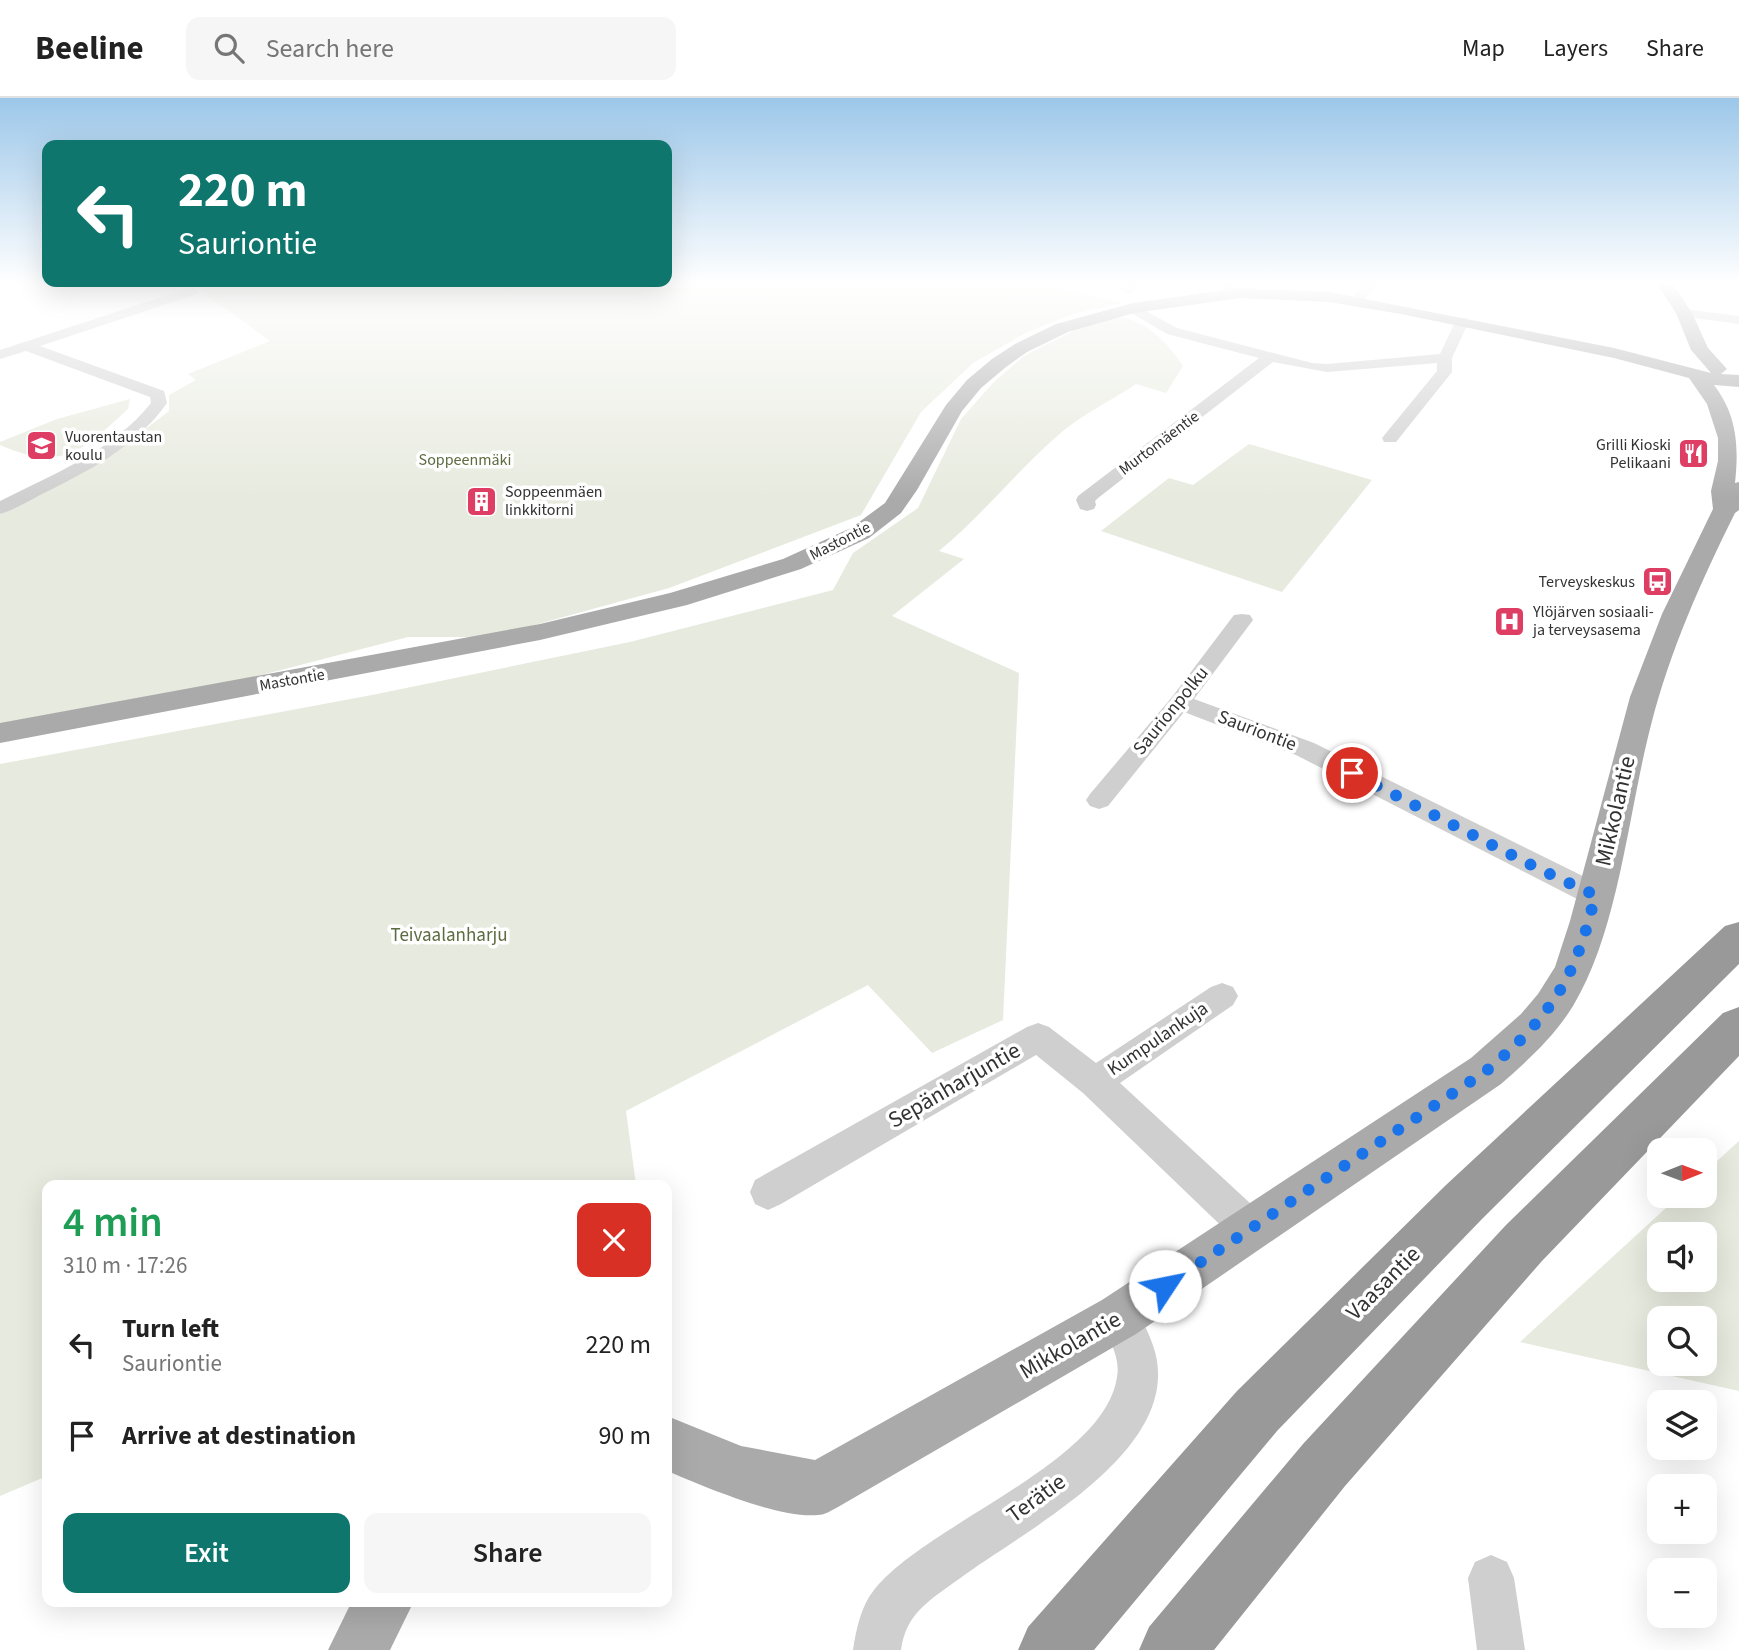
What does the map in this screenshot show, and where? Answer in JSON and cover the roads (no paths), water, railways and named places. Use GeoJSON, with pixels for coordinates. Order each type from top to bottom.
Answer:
{"type":"FeatureCollection","features":[{"type":"Feature","properties":{"kind":"highway","name":"Vaasantie"},"geometry":{"type":"LineString","coordinates":[[1051,1650],[1257,1411],[1464,1202],[1739,938]]}},
{"type":"Feature","properties":{"kind":"highway"},"geometry":{"type":"LineString","coordinates":[[1172,1650],[1324,1465],[1524,1243],[1739,1026]]}},
{"type":"Feature","properties":{"kind":"main road","name":"Mastontie"},"geometry":{"type":"LineString","coordinates":[[0,733],[551,630],[678,599],[792,564],[860,533],[893,508],[953,409],[974,384],[1009,355]]}},
{"type":"Feature","properties":{"kind":"main road","name":"Mastontie"},"geometry":{"type":"LineString","coordinates":[[1623,355],[1693,366],[1728,377]]}},
{"type":"Feature","properties":{"kind":"main road","name":"Mikkolantie"},"geometry":{"type":"LineString","coordinates":[[672,1445],[694,1456],[783,1485],[819,1488],[1119,1317],[1486,1071],[1524,1038],[1549,1010],[1569,977],[1589,923],[1641,708],[1674,613],[1732,487],[1723,419],[1693,366],[1691,355]]}},
{"type":"Feature","properties":{"kind":"main road"},"geometry":{"type":"LineString","coordinates":[[1728,377],[1719,388],[1731,409],[1739,437]]}},
{"type":"Feature","properties":{"kind":"main road"},"geometry":{"type":"LineString","coordinates":[[358,1650],[383,1607]]}},
{"type":"Feature","properties":{"kind":"street"},"geometry":{"type":"LineString","coordinates":[[0,508],[112,446],[146,419],[159,403],[158,394],[52,355]]}},
{"type":"Feature","properties":{"kind":"street"},"geometry":{"type":"LineString","coordinates":[[1264,355],[1327,368],[1446,358],[1444,372],[1390,438]]}},
{"type":"Feature","properties":{"kind":"street","name":"Murtomäentie"},"geometry":{"type":"LineString","coordinates":[[1087,505],[1085,500],[1092,494],[1270,357]]}},
{"type":"Feature","properties":{"kind":"street","name":"Saurionpolku"},"geometry":{"type":"LineString","coordinates":[[1099,800],[1180,702],[1242,620]]}},
{"type":"Feature","properties":{"kind":"street","name":"Sauriontie"},"geometry":{"type":"LineString","coordinates":[[1180,702],[1305,749],[1551,876],[1595,895]]}},
{"type":"Feature","properties":{"kind":"street","name":"Kumpulankuja"},"geometry":{"type":"LineString","coordinates":[[1095,1082],[1222,996]]}},
{"type":"Feature","properties":{"kind":"street","name":"Sepänharjuntie"},"geometry":{"type":"LineString","coordinates":[[768,1192],[1038,1037],[1095,1082],[1251,1229]]}},
{"type":"Feature","properties":{"kind":"street","name":"Terätie"},"geometry":{"type":"LineString","coordinates":[[877,1650],[883,1622],[891,1606],[908,1590],[1057,1485],[1111,1438],[1127,1410],[1138,1380],[1135,1348],[1119,1317]]}},
{"type":"Feature","properties":{"kind":"street"},"geometry":{"type":"LineString","coordinates":[[1491,1578],[1501,1650]]}},
{"type":"Feature","properties":{"kind":"place","name":"Vuorentaustan koulu"},"geometry":{"type":"Point","coordinates":[42,446]}},
{"type":"Feature","properties":{"kind":"place","name":"Grilli Kioski Pelikaani"},"geometry":{"type":"Point","coordinates":[1694,454]}},
{"type":"Feature","properties":{"kind":"place","name":"Soppeenmäen linkkitorni"},"geometry":{"type":"Point","coordinates":[482,501]}},
{"type":"Feature","properties":{"kind":"place","name":"Terveyskeskus"},"geometry":{"type":"Point","coordinates":[1658,582]}},
{"type":"Feature","properties":{"kind":"place","name":"Ylöjärven sosiaali- ja terveysasema"},"geometry":{"type":"Point","coordinates":[1510,621]}},
{"type":"Feature","properties":{"kind":"park label","name":"Soppeenmäki"},"geometry":{"type":"Point","coordinates":[465,460]}},
{"type":"Feature","properties":{"kind":"park label","name":"Teivaalanharju"},"geometry":{"type":"Point","coordinates":[449,935]}}]}
